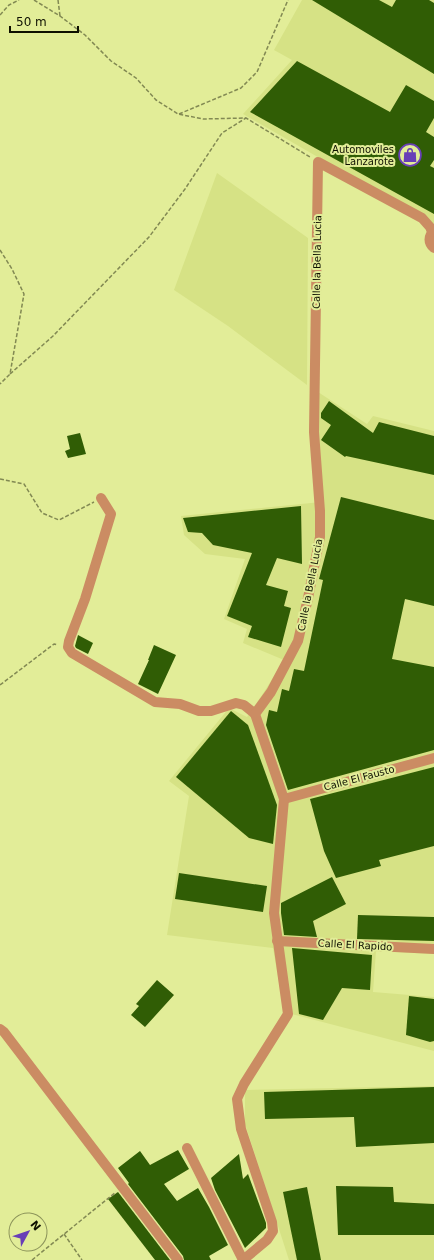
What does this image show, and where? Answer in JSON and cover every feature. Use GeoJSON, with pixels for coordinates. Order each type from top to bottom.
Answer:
{"type":"FeatureCollection","features":[{"type":"Feature","properties":{"kind":"street"},"geometry":{"type":"LineString","coordinates":[[318,162],[422,218],[433,231],[430,235],[430,242],[434,248]]}},
{"type":"Feature","properties":{"kind":"street","name":"Calle la Bella Lucia"},"geometry":{"type":"LineString","coordinates":[[255,714],[271,692],[298,641],[320,537],[320,511],[314,432],[318,162]]}},
{"type":"Feature","properties":{"kind":"street"},"geometry":{"type":"LineString","coordinates":[[101,498],[111,514],[85,600],[68,641],[68,647],[72,652],[155,702],[180,704],[199,711],[211,711],[236,703],[244,705],[255,714],[284,799],[274,913],[288,1014],[244,1084],[237,1099],[241,1128],[272,1222],[273,1231],[267,1240],[243,1260],[187,1148]]}},
{"type":"Feature","properties":{"kind":"street","name":"Calle El Fausto"},"geometry":{"type":"LineString","coordinates":[[284,799],[434,758]]}},
{"type":"Feature","properties":{"kind":"street","name":"Calle El Rapido"},"geometry":{"type":"LineString","coordinates":[[277,941],[434,949]]}},
{"type":"Feature","properties":{"kind":"street"},"geometry":{"type":"LineString","coordinates":[[0,1029],[4,1032],[123,1186],[178,1260]]}},
{"type":"Feature","properties":{"kind":"path"},"geometry":{"type":"LineString","coordinates":[[0,15],[9,5],[19,0]]}},
{"type":"Feature","properties":{"kind":"path"},"geometry":{"type":"LineString","coordinates":[[34,0],[60,16],[85,35],[111,61],[136,78],[156,100],[178,114],[203,119],[246,118],[318,162]]}},
{"type":"Feature","properties":{"kind":"path"},"geometry":{"type":"LineString","coordinates":[[58,0],[60,16]]}},
{"type":"Feature","properties":{"kind":"path"},"geometry":{"type":"LineString","coordinates":[[178,114],[241,88],[257,72],[288,0]]}},
{"type":"Feature","properties":{"kind":"path"},"geometry":{"type":"LineString","coordinates":[[0,384],[53,336],[149,237],[185,189],[222,133],[246,118]]}},
{"type":"Feature","properties":{"kind":"path"},"geometry":{"type":"LineString","coordinates":[[0,250],[12,269],[24,294],[10,374]]}},
{"type":"Feature","properties":{"kind":"path"},"geometry":{"type":"LineString","coordinates":[[0,478],[24,484],[42,513],[59,520],[101,498]]}},
{"type":"Feature","properties":{"kind":"path"},"geometry":{"type":"LineString","coordinates":[[0,685],[54,644],[68,647]]}},
{"type":"Feature","properties":{"kind":"path"},"geometry":{"type":"LineString","coordinates":[[32,1260],[123,1186]]}},
{"type":"Feature","properties":{"kind":"path"},"geometry":{"type":"LineString","coordinates":[[64,1234],[82,1260]]}},
{"type":"Feature","properties":{"kind":"shaded area"},"geometry":{"type":"Polygon","coordinates":[[[302,0],[434,0],[434,224],[243,114],[292,60],[274,50],[302,0]]]}},
{"type":"Feature","properties":{"kind":"shaded area"},"geometry":{"type":"Polygon","coordinates":[[[217,173],[308,238],[307,385],[228,326],[174,290],[217,173]]]}},
{"type":"Feature","properties":{"kind":"shaded area"},"geometry":{"type":"Polygon","coordinates":[[[318,392],[367,424],[373,416],[434,431],[434,954],[376,951],[373,992],[434,997],[434,1051],[284,1012],[273,948],[167,935],[189,796],[169,781],[229,708],[247,717],[284,660],[243,643],[247,629],[224,619],[245,559],[205,554],[184,535],[181,516],[321,502],[318,392]]]}},
{"type":"Feature","properties":{"kind":"shaded area"},"geometry":{"type":"Polygon","coordinates":[[[434,1086],[434,1260],[289,1260],[245,1124],[245,1090],[434,1086]]]}},
{"type":"Feature","properties":{"kind":"building"},"geometry":{"type":"Polygon","coordinates":[[[312,0],[379,0],[392,7],[396,0],[429,0],[434,3],[434,74],[312,0]]]}},
{"type":"Feature","properties":{"kind":"building"},"geometry":{"type":"Polygon","coordinates":[[[297,61],[390,112],[406,85],[434,101],[434,118],[426,132],[434,137],[434,160],[430,166],[434,168],[434,214],[250,112],[297,61]]]}},
{"type":"Feature","properties":{"kind":"building"},"geometry":{"type":"Polygon","coordinates":[[[329,401],[373,433],[379,422],[434,436],[434,475],[345,457],[321,440],[331,425],[321,418],[321,413],[329,401]]]}},
{"type":"Feature","properties":{"kind":"building"},"geometry":{"type":"Polygon","coordinates":[[[80,433],[86,454],[68,458],[65,451],[70,449],[67,436],[80,433]]]}},
{"type":"Feature","properties":{"kind":"building"},"geometry":{"type":"Polygon","coordinates":[[[341,497],[434,520],[434,606],[405,599],[392,659],[434,667],[434,750],[288,790],[266,725],[269,710],[277,712],[282,689],[289,691],[294,669],[304,671],[323,580],[319,579],[341,497]]]}},
{"type":"Feature","properties":{"kind":"building"},"geometry":{"type":"Polygon","coordinates":[[[301,506],[302,564],[277,558],[266,585],[288,591],[284,606],[291,608],[281,647],[248,637],[252,626],[227,616],[252,553],[213,545],[202,533],[188,532],[183,518],[301,506]]]}},
{"type":"Feature","properties":{"kind":"building"},"geometry":{"type":"Polygon","coordinates":[[[78,635],[93,643],[88,654],[76,648],[75,646],[78,635]]]}},
{"type":"Feature","properties":{"kind":"building"},"geometry":{"type":"Polygon","coordinates":[[[154,645],[176,655],[158,694],[138,684],[154,645]]]}},
{"type":"Feature","properties":{"kind":"building"},"geometry":{"type":"Polygon","coordinates":[[[231,711],[248,725],[277,805],[273,844],[249,838],[176,777],[231,711]]]}},
{"type":"Feature","properties":{"kind":"building"},"geometry":{"type":"Polygon","coordinates":[[[434,767],[434,846],[379,860],[381,866],[336,878],[324,851],[310,799],[434,767]]]}},
{"type":"Feature","properties":{"kind":"building"},"geometry":{"type":"Polygon","coordinates":[[[179,873],[267,886],[263,912],[175,899],[179,873]]]}},
{"type":"Feature","properties":{"kind":"building"},"geometry":{"type":"Polygon","coordinates":[[[332,877],[346,904],[313,921],[317,937],[284,935],[281,903],[332,877]]]}},
{"type":"Feature","properties":{"kind":"building"},"geometry":{"type":"Polygon","coordinates":[[[358,915],[434,917],[434,941],[357,939],[358,915]]]}},
{"type":"Feature","properties":{"kind":"building"},"geometry":{"type":"Polygon","coordinates":[[[292,948],[372,955],[370,990],[342,988],[323,1020],[299,1014],[292,948]]]}},
{"type":"Feature","properties":{"kind":"building"},"geometry":{"type":"Polygon","coordinates":[[[157,980],[174,995],[145,1027],[131,1015],[139,1006],[136,1004],[157,980]]]}},
{"type":"Feature","properties":{"kind":"building"},"geometry":{"type":"Polygon","coordinates":[[[409,996],[434,999],[434,1041],[430,1042],[406,1035],[409,996]]]}},
{"type":"Feature","properties":{"kind":"building"},"geometry":{"type":"Polygon","coordinates":[[[434,1087],[434,1143],[356,1147],[354,1117],[265,1119],[264,1092],[434,1087]]]}},
{"type":"Feature","properties":{"kind":"building"},"geometry":{"type":"Polygon","coordinates":[[[178,1150],[189,1169],[164,1184],[177,1201],[198,1188],[228,1245],[209,1256],[211,1260],[184,1260],[183,1256],[128,1184],[129,1183],[118,1168],[140,1151],[150,1165],[178,1150]]]}},
{"type":"Feature","properties":{"kind":"building"},"geometry":{"type":"Polygon","coordinates":[[[239,1154],[243,1179],[248,1174],[266,1223],[266,1228],[245,1248],[215,1190],[211,1178],[239,1154]]]}},
{"type":"Feature","properties":{"kind":"building"},"geometry":{"type":"Polygon","coordinates":[[[336,1186],[393,1187],[394,1202],[434,1204],[434,1235],[338,1235],[336,1186]]]}},
{"type":"Feature","properties":{"kind":"building"},"geometry":{"type":"Polygon","coordinates":[[[307,1187],[321,1260],[297,1260],[283,1192],[307,1187]]]}},
{"type":"Feature","properties":{"kind":"building"},"geometry":{"type":"Polygon","coordinates":[[[118,1192],[170,1260],[155,1260],[108,1199],[118,1192]]]}},
{"type":"Feature","properties":{"kind":"place","name":"Automoviles Lanzarote"},"geometry":{"type":"Point","coordinates":[410,155]}}]}
